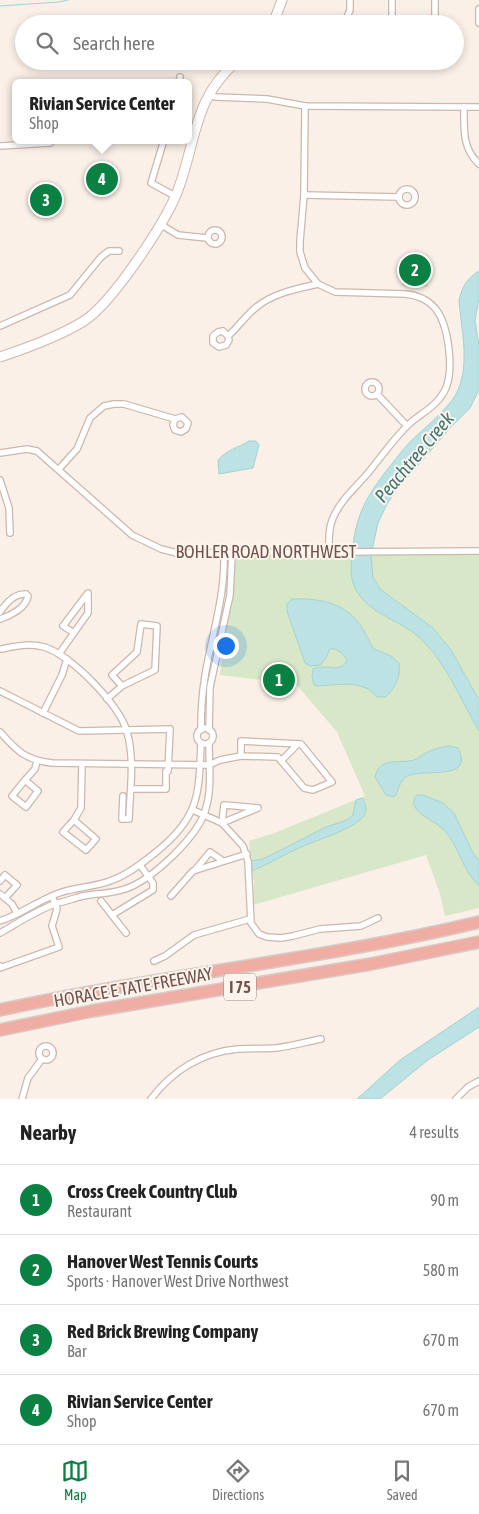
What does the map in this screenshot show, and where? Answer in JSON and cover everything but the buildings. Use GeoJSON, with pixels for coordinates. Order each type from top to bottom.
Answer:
{"type":"FeatureCollection","features":[{"type":"Feature","properties":{"kind":"highway","name":"HORACE E TATE FREEWAY"},"geometry":{"type":"LineString","coordinates":[[0,1010],[123,986],[369,946],[479,922]]}},
{"type":"Feature","properties":{"kind":"highway","name":"HORACE E TATE FREEWAY"},"geometry":{"type":"LineString","coordinates":[[0,1030],[92,1011],[371,964],[479,942]]}},
{"type":"Feature","properties":{"kind":"street"},"geometry":{"type":"LineString","coordinates":[[276,15],[282,0]]}},
{"type":"Feature","properties":{"kind":"street"},"geometry":{"type":"LineString","coordinates":[[348,15],[350,0]]}},
{"type":"Feature","properties":{"kind":"street"},"geometry":{"type":"LineString","coordinates":[[392,0],[392,15]]}},
{"type":"Feature","properties":{"kind":"street"},"geometry":{"type":"LineString","coordinates":[[435,0],[435,15]]}},
{"type":"Feature","properties":{"kind":"street"},"geometry":{"type":"LineString","coordinates":[[479,9],[479,23]]}},
{"type":"Feature","properties":{"kind":"street"},"geometry":{"type":"LineString","coordinates":[[192,141],[200,112],[208,94],[228,70]]}},
{"type":"Feature","properties":{"kind":"street"},"geometry":{"type":"LineString","coordinates":[[208,94],[215,97],[267,99],[306,106],[479,108]]}},
{"type":"Feature","properties":{"kind":"street"},"geometry":{"type":"LineString","coordinates":[[306,106],[304,195],[300,252],[306,268],[318,284],[342,293],[414,295],[428,302],[438,313],[443,324],[450,359],[449,380],[445,392],[437,402],[407,426],[337,510],[330,528],[329,552]]}},
{"type":"Feature","properties":{"kind":"street"},"geometry":{"type":"LineString","coordinates":[[464,107],[464,138],[472,156],[479,164]]}},
{"type":"Feature","properties":{"kind":"street"},"geometry":{"type":"LineString","coordinates":[[0,146],[50,144]]}},
{"type":"Feature","properties":{"kind":"street"},"geometry":{"type":"LineString","coordinates":[[163,144],[151,184],[175,196]]}},
{"type":"Feature","properties":{"kind":"street"},"geometry":{"type":"LineString","coordinates":[[0,357],[64,331],[85,320],[95,312],[131,267],[160,224],[178,191],[191,144]]}},
{"type":"Feature","properties":{"kind":"street"},"geometry":{"type":"LineString","coordinates":[[304,195],[399,197]]}},
{"type":"Feature","properties":{"kind":"street"},"geometry":{"type":"LineString","coordinates":[[160,224],[178,235],[207,238]]}},
{"type":"Feature","properties":{"kind":"street"},"geometry":{"type":"LineString","coordinates":[[0,326],[64,298],[76,288],[105,254],[109,251],[119,251]]}},
{"type":"Feature","properties":{"kind":"street"},"geometry":{"type":"LineString","coordinates":[[228,336],[253,310],[264,302],[282,292],[318,284]]}},
{"type":"Feature","properties":{"kind":"street"},"geometry":{"type":"LineString","coordinates":[[377,394],[407,426]]}},
{"type":"Feature","properties":{"kind":"street"},"geometry":{"type":"LineString","coordinates":[[59,470],[77,449],[90,418],[104,406],[124,404],[174,419]]}},
{"type":"Feature","properties":{"kind":"street","name":"BOHLER ROAD NORTHWEST"},"geometry":{"type":"LineString","coordinates":[[0,453],[32,449],[42,454],[122,527],[143,541],[161,549],[177,553],[479,551]]}},
{"type":"Feature","properties":{"kind":"street"},"geometry":{"type":"LineString","coordinates":[[0,480],[9,508],[10,533]]}},
{"type":"Feature","properties":{"kind":"street"},"geometry":{"type":"LineString","coordinates":[[0,921],[52,896],[71,889],[110,881],[126,874],[175,836],[185,824],[193,810],[199,789],[201,743],[197,736],[201,730],[205,675],[223,591],[225,576],[224,554]]}},
{"type":"Feature","properties":{"kind":"street"},"geometry":{"type":"LineString","coordinates":[[0,933],[56,904],[82,896],[125,889],[149,876],[193,834],[204,815],[209,796],[209,743],[212,736],[209,730],[210,687],[230,595],[232,554]]}},
{"type":"Feature","properties":{"kind":"street"},"geometry":{"type":"LineString","coordinates":[[59,654],[74,633],[88,612],[88,593],[63,626],[74,633]]}},
{"type":"Feature","properties":{"kind":"street"},"geometry":{"type":"LineString","coordinates":[[0,612],[8,602],[17,596],[26,594],[28,596],[28,600],[23,606],[0,619]]}},
{"type":"Feature","properties":{"kind":"street"},"geometry":{"type":"LineString","coordinates":[[107,698],[122,686],[155,670],[157,626],[141,624],[137,652],[112,675],[122,686]]}},
{"type":"Feature","properties":{"kind":"street"},"geometry":{"type":"LineString","coordinates":[[2,649],[37,645],[47,648],[59,654],[80,670],[107,698],[119,713],[127,730],[131,764],[130,819],[122,819],[123,796]]}},
{"type":"Feature","properties":{"kind":"street"},"geometry":{"type":"LineString","coordinates":[[43,713],[62,675],[66,659]]}},
{"type":"Feature","properties":{"kind":"street"},"geometry":{"type":"LineString","coordinates":[[0,691],[79,731],[170,729],[166,789],[130,789]]}},
{"type":"Feature","properties":{"kind":"street"},"geometry":{"type":"LineString","coordinates":[[201,730],[209,730]]}},
{"type":"Feature","properties":{"kind":"street"},"geometry":{"type":"LineString","coordinates":[[1,736],[21,754],[37,761],[82,764],[209,764],[241,756],[278,756],[304,788],[313,790],[332,782],[302,744],[241,741],[241,756]]}},
{"type":"Feature","properties":{"kind":"street"},"geometry":{"type":"LineString","coordinates":[[201,743],[209,743]]}},
{"type":"Feature","properties":{"kind":"street"},"geometry":{"type":"LineString","coordinates":[[281,761],[298,744]]}},
{"type":"Feature","properties":{"kind":"street"},"geometry":{"type":"LineString","coordinates":[[25,780],[38,791],[26,807],[12,796],[25,780],[35,769],[37,761]]}},
{"type":"Feature","properties":{"kind":"street"},"geometry":{"type":"LineString","coordinates":[[74,820],[96,839],[86,850],[63,832],[74,820],[81,808],[82,764]]}},
{"type":"Feature","properties":{"kind":"street"},"geometry":{"type":"LineString","coordinates":[[224,805],[258,808],[231,819],[222,823],[224,805]]}},
{"type":"Feature","properties":{"kind":"street"},"geometry":{"type":"LineString","coordinates":[[193,810],[222,823],[238,839],[246,854],[249,875],[250,919],[252,928],[259,934],[267,937],[281,938],[320,929],[361,926],[378,918]]}},
{"type":"Feature","properties":{"kind":"street"},"geometry":{"type":"LineString","coordinates":[[171,896],[210,852],[223,861]]}},
{"type":"Feature","properties":{"kind":"street"},"geometry":{"type":"LineString","coordinates":[[194,871],[246,854]]}},
{"type":"Feature","properties":{"kind":"street"},"geometry":{"type":"LineString","coordinates":[[112,915],[153,890],[153,883],[140,865]]}},
{"type":"Feature","properties":{"kind":"street"},"geometry":{"type":"LineString","coordinates":[[0,881],[5,875],[17,885],[3,896],[12,904],[17,913]]}},
{"type":"Feature","properties":{"kind":"street"},"geometry":{"type":"LineString","coordinates":[[0,966],[0,968],[59,947],[52,926],[57,914],[56,904],[52,896]]}},
{"type":"Feature","properties":{"kind":"street"},"geometry":{"type":"LineString","coordinates":[[101,901],[126,933]]}},
{"type":"Feature","properties":{"kind":"street"},"geometry":{"type":"LineString","coordinates":[[154,961],[165,956],[194,935],[250,919]]}},
{"type":"Feature","properties":{"kind":"street"},"geometry":{"type":"LineString","coordinates":[[151,1099],[178,1071],[210,1055],[238,1049],[278,1048],[321,1038]]}},
{"type":"Feature","properties":{"kind":"street"},"geometry":{"type":"LineString","coordinates":[[22,1099],[28,1078],[42,1058]]}},
{"type":"Feature","properties":{"kind":"street"},"geometry":{"type":"LineString","coordinates":[[456,1099],[468,1087],[479,1081]]}},
{"type":"Feature","properties":{"kind":"green space"},"geometry":{"type":"Polygon","coordinates":[[[403,264],[428,264],[428,287],[402,286],[403,264]]]}},
{"type":"Feature","properties":{"kind":"green space"},"geometry":{"type":"Polygon","coordinates":[[[233,555],[479,555],[479,908],[445,916],[440,894],[426,855],[253,905],[254,884],[249,841],[277,832],[365,796],[337,732],[296,684],[220,675],[233,555]]]}},
{"type":"Feature","properties":{"kind":"water","name":"Peachtree Creek"},"geometry":{"type":"Polygon","coordinates":[[[479,271],[479,299],[475,320],[479,346],[479,390],[470,408],[450,428],[387,504],[378,523],[371,555],[373,577],[380,589],[433,628],[451,650],[479,700],[479,731],[440,661],[415,634],[368,605],[353,584],[351,568],[356,529],[368,497],[404,448],[443,411],[458,390],[464,368],[459,300],[466,283],[479,271]]]}},
{"type":"Feature","properties":{"kind":"water"},"geometry":{"type":"Polygon","coordinates":[[[249,441],[256,441],[259,445],[253,468],[219,474],[218,460],[228,451],[249,441]]]}},
{"type":"Feature","properties":{"kind":"water"},"geometry":{"type":"Polygon","coordinates":[[[292,599],[312,599],[330,603],[355,618],[374,649],[391,656],[399,663],[398,678],[389,694],[385,697],[377,697],[365,688],[350,684],[314,685],[313,669],[320,667],[336,668],[345,664],[347,660],[338,650],[330,649],[320,665],[310,666],[305,663],[287,611],[287,604],[292,599]]]}},
{"type":"Feature","properties":{"kind":"water"},"geometry":{"type":"Polygon","coordinates":[[[450,746],[458,748],[461,759],[459,766],[444,772],[414,774],[406,777],[394,797],[386,795],[375,777],[377,770],[386,763],[414,760],[431,751],[450,746]]]}},
{"type":"Feature","properties":{"kind":"water"},"geometry":{"type":"Polygon","coordinates":[[[417,795],[423,795],[443,803],[454,813],[472,851],[479,861],[479,886],[468,873],[449,836],[444,830],[422,815],[414,806],[414,800],[417,795]]]}},
{"type":"Feature","properties":{"kind":"water"},"geometry":{"type":"Polygon","coordinates":[[[362,798],[366,811],[359,821],[344,830],[301,847],[252,871],[251,861],[263,859],[326,827],[347,820],[353,815],[356,800],[362,798]]]}},
{"type":"Feature","properties":{"kind":"water"},"geometry":{"type":"Polygon","coordinates":[[[479,1007],[479,1027],[428,1060],[380,1099],[357,1099],[400,1060],[479,1007]]]}},
{"type":"Feature","properties":{"kind":"waterway"},"geometry":{"type":"LineString","coordinates":[[0,6],[68,0]]}},
{"type":"Feature","properties":{"kind":"place","name":"Rivian Service Center"},"geometry":{"type":"Point","coordinates":[102,179]}},
{"type":"Feature","properties":{"kind":"place","name":"Red Brick Brewing Company"},"geometry":{"type":"Point","coordinates":[46,200]}},
{"type":"Feature","properties":{"kind":"place","name":"Hanover West Tennis Courts"},"geometry":{"type":"Point","coordinates":[415,270]}},
{"type":"Feature","properties":{"kind":"place","name":"Cross Creek Country Club"},"geometry":{"type":"Point","coordinates":[279,680]}}]}
